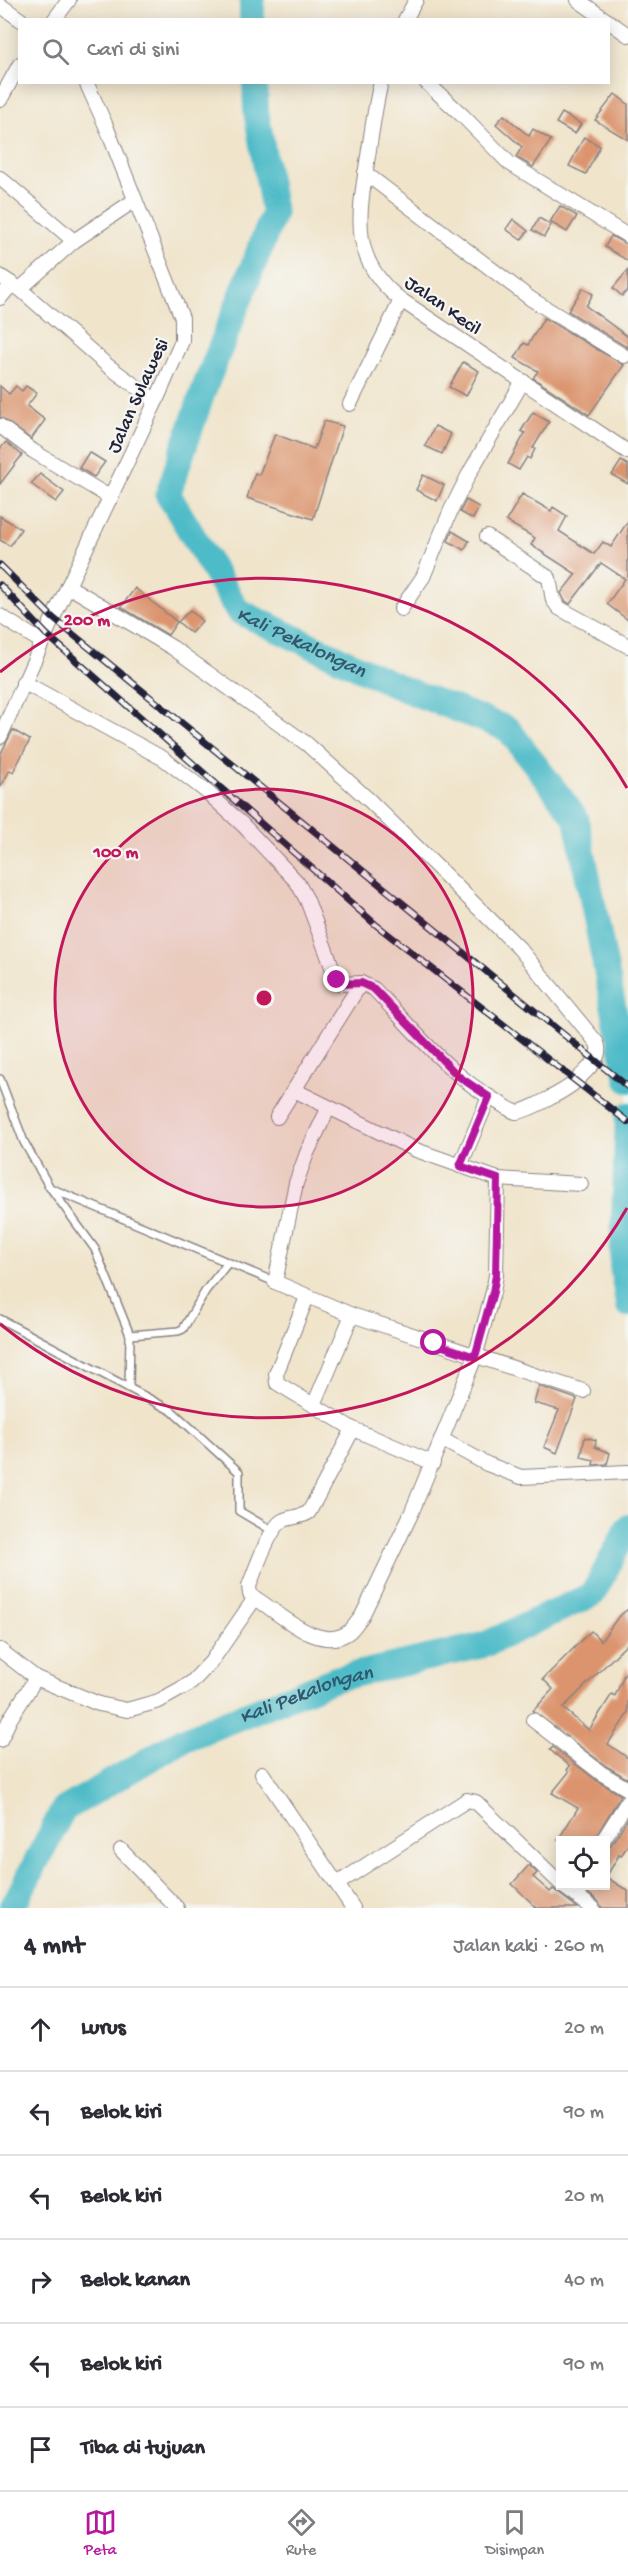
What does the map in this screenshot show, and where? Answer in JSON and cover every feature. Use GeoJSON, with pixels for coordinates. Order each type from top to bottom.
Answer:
{"type":"FeatureCollection","features":[{"type":"Feature","properties":{"kind":"street"},"geometry":{"type":"LineString","coordinates":[[56,18],[69,0]]}},
{"type":"Feature","properties":{"kind":"street"},"geometry":{"type":"LineString","coordinates":[[406,18],[416,0]]}},
{"type":"Feature","properties":{"kind":"street"},"geometry":{"type":"LineString","coordinates":[[578,0],[604,18]]}},
{"type":"Feature","properties":{"kind":"street"},"geometry":{"type":"LineString","coordinates":[[0,5],[18,18]]}},
{"type":"Feature","properties":{"kind":"street"},"geometry":{"type":"LineString","coordinates":[[610,22],[628,35]]}},
{"type":"Feature","properties":{"kind":"street"},"geometry":{"type":"LineString","coordinates":[[0,100],[18,68]]}},
{"type":"Feature","properties":{"kind":"street","name":"Jalan Sulawesi"},"geometry":{"type":"LineString","coordinates":[[0,737],[52,618],[111,498],[182,341],[182,318],[108,131],[87,84]]}},
{"type":"Feature","properties":{"kind":"street","name":"Jalan Kecil"},"geometry":{"type":"LineString","coordinates":[[381,84],[365,173],[359,226],[363,250],[381,279],[401,300],[628,452]]}},
{"type":"Feature","properties":{"kind":"street"},"geometry":{"type":"LineString","coordinates":[[428,84],[468,120],[509,163],[587,213],[628,236]]}},
{"type":"Feature","properties":{"kind":"street"},"geometry":{"type":"LineString","coordinates":[[365,173],[531,299],[624,356]]}},
{"type":"Feature","properties":{"kind":"street"},"geometry":{"type":"LineString","coordinates":[[0,177],[74,241]]}},
{"type":"Feature","properties":{"kind":"street"},"geometry":{"type":"LineString","coordinates":[[0,298],[11,283],[135,200]]}},
{"type":"Feature","properties":{"kind":"street"},"geometry":{"type":"LineString","coordinates":[[11,283],[108,366],[156,401]]}},
{"type":"Feature","properties":{"kind":"street"},"geometry":{"type":"LineString","coordinates":[[350,404],[401,300]]}},
{"type":"Feature","properties":{"kind":"street"},"geometry":{"type":"LineString","coordinates":[[401,609],[423,576],[470,472],[523,381]]}},
{"type":"Feature","properties":{"kind":"street"},"geometry":{"type":"LineString","coordinates":[[0,426],[33,452],[111,498]]}},
{"type":"Feature","properties":{"kind":"street"},"geometry":{"type":"LineString","coordinates":[[488,537],[549,578],[553,600],[567,614],[628,646]]}},
{"type":"Feature","properties":{"kind":"street"},"geometry":{"type":"LineString","coordinates":[[23,682],[164,759],[207,792],[243,825],[297,882],[307,900],[337,980],[341,984],[361,983],[374,989],[458,1076],[489,1097],[518,1112],[564,1091],[597,1057],[599,1050],[597,1043],[519,948],[370,801],[307,744],[173,648],[68,586]]}},
{"type":"Feature","properties":{"kind":"street"},"geometry":{"type":"LineString","coordinates":[[0,616],[42,642]]}},
{"type":"Feature","properties":{"kind":"street"},"geometry":{"type":"LineString","coordinates":[[277,1117],[361,983]]}},
{"type":"Feature","properties":{"kind":"street"},"geometry":{"type":"LineString","coordinates":[[294,1090],[416,1150],[498,1179],[581,1184]]}},
{"type":"Feature","properties":{"kind":"street"},"geometry":{"type":"LineString","coordinates":[[460,1166],[489,1097]]}},
{"type":"Feature","properties":{"kind":"street"},"geometry":{"type":"LineString","coordinates":[[328,1108],[307,1153],[296,1184],[275,1282],[352,1315],[583,1391]]}},
{"type":"Feature","properties":{"kind":"street"},"geometry":{"type":"LineString","coordinates":[[353,1429],[309,1512],[304,1516],[284,1520],[273,1531],[249,1586],[250,1594],[255,1598],[305,1632],[320,1638],[333,1638],[350,1631],[362,1616],[433,1463],[475,1357],[495,1283],[498,1179]]}},
{"type":"Feature","properties":{"kind":"street"},"geometry":{"type":"LineString","coordinates":[[307,1297],[276,1379],[281,1388],[353,1429],[433,1463]]}},
{"type":"Feature","properties":{"kind":"street"},"geometry":{"type":"LineString","coordinates":[[314,1405],[352,1315]]}},
{"type":"Feature","properties":{"kind":"street"},"geometry":{"type":"LineString","coordinates":[[441,1439],[487,1464],[521,1476],[534,1478],[566,1474],[628,1472]]}},
{"type":"Feature","properties":{"kind":"street"},"geometry":{"type":"LineString","coordinates":[[0,1650],[36,1678],[99,1704],[127,1710],[159,1701],[191,1683],[204,1669],[255,1598]]}},
{"type":"Feature","properties":{"kind":"street"},"geometry":{"type":"LineString","coordinates":[[0,1740],[5,1716],[36,1678]]}},
{"type":"Feature","properties":{"kind":"street"},"geometry":{"type":"LineString","coordinates":[[533,1720],[601,1773],[628,1790]]}},
{"type":"Feature","properties":{"kind":"street"},"geometry":{"type":"LineString","coordinates":[[262,1773],[351,1908]]}},
{"type":"Feature","properties":{"kind":"street"},"geometry":{"type":"LineString","coordinates":[[337,1884],[467,1800],[476,1802],[556,1877]]}},
{"type":"Feature","properties":{"kind":"street"},"geometry":{"type":"LineString","coordinates":[[606,1836],[628,1801]]}},
{"type":"Feature","properties":{"kind":"street"},"geometry":{"type":"LineString","coordinates":[[121,1850],[177,1908]]}},
{"type":"Feature","properties":{"kind":"street"},"geometry":{"type":"LineString","coordinates":[[571,1890],[592,1908]]}},
{"type":"Feature","properties":{"kind":"lane"},"geometry":{"type":"LineString","coordinates":[[0,1079],[24,1142],[50,1188],[95,1250],[130,1335],[129,1388]]}},
{"type":"Feature","properties":{"kind":"lane"},"geometry":{"type":"LineString","coordinates":[[50,1188],[227,1264],[275,1282]]}},
{"type":"Feature","properties":{"kind":"lane"},"geometry":{"type":"LineString","coordinates":[[130,1335],[183,1329],[206,1290],[227,1264]]}},
{"type":"Feature","properties":{"kind":"lane"},"geometry":{"type":"LineString","coordinates":[[0,1319],[172,1411],[208,1446],[236,1468],[240,1475],[238,1509],[273,1531]]}},
{"type":"Feature","properties":{"kind":"building"},"geometry":{"type":"Polygon","coordinates":[[[615,94],[628,104],[628,140],[595,120],[615,94]]]}},
{"type":"Feature","properties":{"kind":"building"},"geometry":{"type":"Polygon","coordinates":[[[562,113],[581,124],[575,134],[556,123],[562,113]]]}},
{"type":"Feature","properties":{"kind":"building"},"geometry":{"type":"Polygon","coordinates":[[[504,115],[529,136],[533,129],[551,140],[533,167],[516,157],[522,147],[496,124],[504,115]]]}},
{"type":"Feature","properties":{"kind":"building"},"geometry":{"type":"Polygon","coordinates":[[[584,137],[600,146],[586,174],[569,166],[584,137]]]}},
{"type":"Feature","properties":{"kind":"building"},"geometry":{"type":"Polygon","coordinates":[[[560,206],[577,216],[567,232],[550,222],[560,206]]]}},
{"type":"Feature","properties":{"kind":"building"},"geometry":{"type":"Polygon","coordinates":[[[539,218],[551,225],[544,237],[532,230],[539,218]]]}},
{"type":"Feature","properties":{"kind":"building"},"geometry":{"type":"Polygon","coordinates":[[[513,219],[528,231],[521,240],[506,229],[513,219]]]}},
{"type":"Feature","properties":{"kind":"building"},"geometry":{"type":"Polygon","coordinates":[[[611,236],[628,245],[628,261],[605,247],[611,236]]]}},
{"type":"Feature","properties":{"kind":"building"},"geometry":{"type":"Polygon","coordinates":[[[628,270],[628,290],[622,296],[613,288],[628,270]]]}},
{"type":"Feature","properties":{"kind":"building"},"geometry":{"type":"Polygon","coordinates":[[[583,288],[593,294],[586,306],[628,337],[628,348],[568,311],[583,288]]]}},
{"type":"Feature","properties":{"kind":"building"},"geometry":{"type":"Polygon","coordinates":[[[544,318],[624,365],[589,415],[533,378],[538,371],[515,358],[524,343],[528,345],[544,318]]]}},
{"type":"Feature","properties":{"kind":"building"},"geometry":{"type":"Polygon","coordinates":[[[463,362],[479,371],[466,396],[449,387],[463,362]]]}},
{"type":"Feature","properties":{"kind":"building"},"geometry":{"type":"Polygon","coordinates":[[[0,386],[9,394],[16,386],[22,391],[26,386],[37,393],[27,406],[45,420],[31,439],[0,417],[0,386]]]}},
{"type":"Feature","properties":{"kind":"building"},"geometry":{"type":"Polygon","coordinates":[[[533,412],[549,422],[533,448],[535,449],[530,459],[527,457],[519,470],[508,464],[525,433],[521,431],[533,412]]]}},
{"type":"Feature","properties":{"kind":"building"},"geometry":{"type":"Polygon","coordinates":[[[324,421],[343,426],[313,519],[247,498],[255,473],[259,475],[275,434],[314,449],[324,421]]]}},
{"type":"Feature","properties":{"kind":"building"},"geometry":{"type":"Polygon","coordinates":[[[435,426],[451,434],[442,454],[425,446],[435,426]]]}},
{"type":"Feature","properties":{"kind":"building"},"geometry":{"type":"Polygon","coordinates":[[[6,442],[22,455],[0,484],[0,449],[6,442]]]}},
{"type":"Feature","properties":{"kind":"building"},"geometry":{"type":"Polygon","coordinates":[[[89,452],[105,462],[94,477],[79,468],[89,452]]]}},
{"type":"Feature","properties":{"kind":"building"},"geometry":{"type":"Polygon","coordinates":[[[621,461],[628,465],[628,484],[612,475],[621,461]]]}},
{"type":"Feature","properties":{"kind":"building"},"geometry":{"type":"Polygon","coordinates":[[[40,474],[64,492],[56,502],[31,484],[40,474]]]}},
{"type":"Feature","properties":{"kind":"building"},"geometry":{"type":"Polygon","coordinates":[[[423,475],[444,485],[437,501],[416,490],[423,475]]]}},
{"type":"Feature","properties":{"kind":"building"},"geometry":{"type":"Polygon","coordinates":[[[522,494],[551,511],[553,507],[567,516],[559,531],[594,554],[603,542],[611,547],[628,521],[628,620],[607,604],[625,579],[601,563],[570,604],[565,601],[561,593],[576,574],[531,545],[535,538],[506,521],[522,494]]]}},
{"type":"Feature","properties":{"kind":"building"},"geometry":{"type":"Polygon","coordinates":[[[466,500],[479,507],[473,519],[460,512],[466,500]]]}},
{"type":"Feature","properties":{"kind":"building"},"geometry":{"type":"Polygon","coordinates":[[[0,516],[21,529],[10,546],[0,540],[0,516]]]}},
{"type":"Feature","properties":{"kind":"building"},"geometry":{"type":"Polygon","coordinates":[[[452,531],[469,541],[464,550],[448,541],[452,531]]]}},
{"type":"Feature","properties":{"kind":"building"},"geometry":{"type":"Polygon","coordinates":[[[135,588],[177,622],[168,635],[121,607],[135,588]]]}},
{"type":"Feature","properties":{"kind":"building"},"geometry":{"type":"Polygon","coordinates":[[[190,610],[202,621],[191,633],[178,622],[190,610]]]}},
{"type":"Feature","properties":{"kind":"building"},"geometry":{"type":"Polygon","coordinates":[[[13,730],[30,740],[13,772],[10,770],[0,788],[0,755],[13,730]]]}},
{"type":"Feature","properties":{"kind":"building"},"geometry":{"type":"Polygon","coordinates":[[[539,1386],[577,1399],[557,1453],[544,1447],[559,1410],[534,1403],[539,1386]]]}},
{"type":"Feature","properties":{"kind":"building"},"geometry":{"type":"Polygon","coordinates":[[[585,1437],[596,1440],[595,1447],[610,1453],[607,1464],[593,1465],[594,1460],[581,1457],[585,1437]]]}},
{"type":"Feature","properties":{"kind":"building"},"geometry":{"type":"Polygon","coordinates":[[[628,1609],[628,1643],[563,1708],[589,1730],[612,1694],[615,1696],[628,1666],[628,1713],[608,1744],[628,1758],[628,1779],[606,1766],[533,1711],[553,1689],[543,1679],[591,1631],[601,1641],[618,1617],[628,1609]]]}},
{"type":"Feature","properties":{"kind":"building"},"geometry":{"type":"Polygon","coordinates":[[[553,1747],[596,1780],[621,1795],[596,1836],[560,1836],[578,1808],[552,1793],[569,1772],[567,1770],[570,1766],[550,1750],[553,1747]]]}},
{"type":"Feature","properties":{"kind":"building"},"geometry":{"type":"Polygon","coordinates":[[[628,1818],[628,1845],[621,1856],[619,1855],[610,1870],[610,1846],[628,1818]]]}},
{"type":"Feature","properties":{"kind":"building"},"geometry":{"type":"Polygon","coordinates":[[[529,1865],[537,1873],[533,1877],[550,1892],[553,1889],[578,1908],[537,1908],[512,1884],[529,1865]]]}},
{"type":"Feature","properties":{"kind":"building"},"geometry":{"type":"Polygon","coordinates":[[[610,1880],[628,1891],[628,1908],[602,1908],[598,1901],[584,1890],[610,1890],[610,1880]]]}},
{"type":"Feature","properties":{"kind":"waterway","name":"Kali Pekalongan"},"geometry":{"type":"LineString","coordinates":[[252,0],[252,18]]}},
{"type":"Feature","properties":{"kind":"waterway","name":"Kali Pekalongan"},"geometry":{"type":"LineString","coordinates":[[255,84],[256,111],[274,213],[204,389],[168,494],[238,611],[404,689],[508,729],[576,818],[628,1080]]}},
{"type":"Feature","properties":{"kind":"waterway","name":"Kali Pekalongan"},"geometry":{"type":"LineString","coordinates":[[628,1115],[622,1266],[628,1304]]}},
{"type":"Feature","properties":{"kind":"waterway","name":"Kali Pekalongan"},"geometry":{"type":"LineString","coordinates":[[12,1908],[63,1810],[182,1740],[335,1679],[484,1645],[593,1594],[628,1527]]}},
{"type":"Feature","properties":{"kind":"railway"},"geometry":{"type":"LineString","coordinates":[[0,565],[53,618],[628,1087]]}},
{"type":"Feature","properties":{"kind":"railway"},"geometry":{"type":"LineString","coordinates":[[0,585],[46,634],[375,924],[628,1122]]}},
{"type":"Feature","properties":{"kind":"route"},"geometry":{"type":"LineString","coordinates":[[337,980],[341,984],[361,983],[374,989],[458,1076],[489,1097],[460,1166],[498,1179],[496,1275],[493,1292],[475,1357],[434,1343]]}}]}
